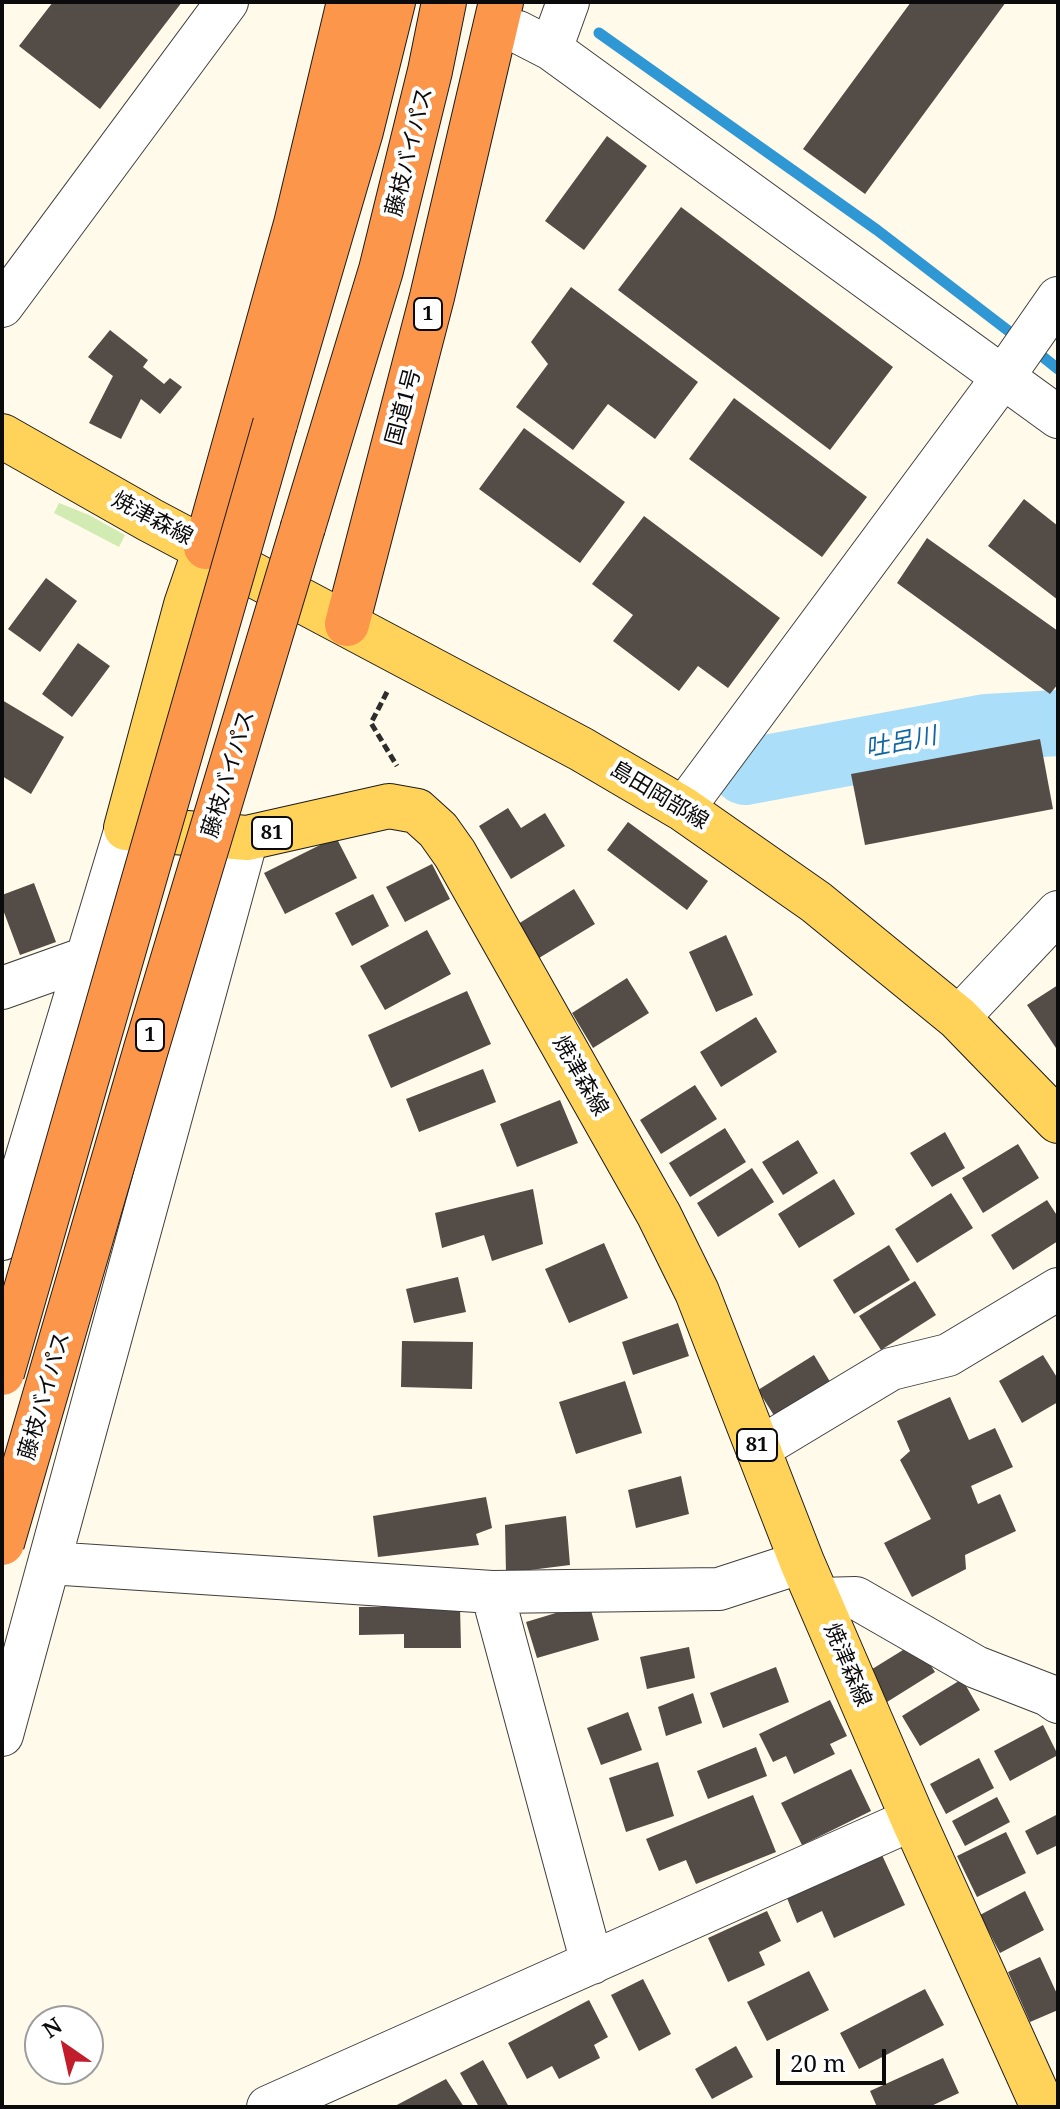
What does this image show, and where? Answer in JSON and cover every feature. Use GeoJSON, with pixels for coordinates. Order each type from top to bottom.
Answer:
{"type":"FeatureCollection","features":[{"type":"Feature","properties":{"kind":"highway"},"geometry":{"type":"LineString","coordinates":[[206,547],[296,224],[349,2]]}},
{"type":"Feature","properties":{"kind":"highway","name":"1"},"geometry":{"type":"LineString","coordinates":[[2,1373],[361,131],[393,2]]}},
{"type":"Feature","properties":{"kind":"highway","name":"藤枝バイパス"},"geometry":{"type":"LineString","coordinates":[[2,1543],[146,1049],[381,270],[444,2]]}},
{"type":"Feature","properties":{"kind":"highway","name":"国道1号"},"geometry":{"type":"LineString","coordinates":[[347,624],[432,297],[524,28]]}},
{"type":"Feature","properties":{"kind":"main road","name":"焼津森線"},"geometry":{"type":"LineString","coordinates":[[2,436],[150,520],[206,547],[186,605],[126,828],[247,838],[389,806],[417,811],[438,830],[463,868],[659,1215],[697,1292],[810,1580],[913,1819],[1043,2107]]}},
{"type":"Feature","properties":{"kind":"main road","name":"島田岡部線"},"geometry":{"type":"LineString","coordinates":[[206,547],[581,749],[729,839],[816,902],[958,1018],[1058,1121]]}},
{"type":"Feature","properties":{"kind":"street"},"geometry":{"type":"LineString","coordinates":[[2,306],[227,2]]}},
{"type":"Feature","properties":{"kind":"street"},"geometry":{"type":"LineString","coordinates":[[568,2],[524,28],[1058,417]]}},
{"type":"Feature","properties":{"kind":"street"},"geometry":{"type":"LineString","coordinates":[[683,809],[1058,298]]}},
{"type":"Feature","properties":{"kind":"street"},"geometry":{"type":"LineString","coordinates":[[2,1239],[126,828]]}},
{"type":"Feature","properties":{"kind":"street"},"geometry":{"type":"LineString","coordinates":[[2,1735],[247,838]]}},
{"type":"Feature","properties":{"kind":"street"},"geometry":{"type":"LineString","coordinates":[[958,1018],[1058,912]]}},
{"type":"Feature","properties":{"kind":"street"},"geometry":{"type":"LineString","coordinates":[[2,988],[86,958]]}},
{"type":"Feature","properties":{"kind":"street"},"geometry":{"type":"LineString","coordinates":[[758,1449],[891,1369],[948,1355],[1058,1289]]}},
{"type":"Feature","properties":{"kind":"street"},"geometry":{"type":"LineString","coordinates":[[49,1563],[492,1592],[719,1589],[810,1580],[856,1598],[976,1667],[1048,1695],[1058,1702]]}},
{"type":"Feature","properties":{"kind":"street"},"geometry":{"type":"LineString","coordinates":[[492,1592],[592,1963]]}},
{"type":"Feature","properties":{"kind":"street"},"geometry":{"type":"LineString","coordinates":[[268,2107],[913,1819]]}},
{"type":"Feature","properties":{"kind":"green space"},"geometry":{"type":"Polygon","coordinates":[[[59,503],[125,535],[119,547],[54,513],[59,503]]]}},
{"type":"Feature","properties":{"kind":"building"},"geometry":{"type":"Polygon","coordinates":[[[53,2],[182,2],[100,109],[19,46],[53,2]]]}},
{"type":"Feature","properties":{"kind":"building"},"geometry":{"type":"Polygon","coordinates":[[[911,2],[1006,2],[865,194],[803,149],[911,2]]]}},
{"type":"Feature","properties":{"kind":"building"},"geometry":{"type":"Polygon","coordinates":[[[607,136],[647,166],[584,250],[545,221],[607,136]]]}},
{"type":"Feature","properties":{"kind":"building"},"geometry":{"type":"Polygon","coordinates":[[[681,207],[893,367],[830,450],[618,290],[681,207]]]}},
{"type":"Feature","properties":{"kind":"building"},"geometry":{"type":"Polygon","coordinates":[[[571,287],[698,382],[655,439],[608,404],[573,450],[516,407],[548,364],[531,342],[571,287]]]}},
{"type":"Feature","properties":{"kind":"building"},"geometry":{"type":"Polygon","coordinates":[[[110,330],[148,360],[143,367],[164,384],[170,378],[182,387],[160,414],[141,399],[121,439],[89,423],[113,376],[88,357],[110,330]]]}},
{"type":"Feature","properties":{"kind":"building"},"geometry":{"type":"Polygon","coordinates":[[[734,398],[867,497],[822,557],[689,459],[734,398]]]}},
{"type":"Feature","properties":{"kind":"building"},"geometry":{"type":"Polygon","coordinates":[[[524,428],[625,502],[580,563],[479,489],[524,428]]]}},
{"type":"Feature","properties":{"kind":"building"},"geometry":{"type":"Polygon","coordinates":[[[1024,499],[1058,526],[1058,600],[988,546],[1024,499]]]}},
{"type":"Feature","properties":{"kind":"building"},"geometry":{"type":"Polygon","coordinates":[[[644,516],[780,618],[728,688],[698,666],[679,691],[613,641],[633,615],[592,584],[644,516]]]}},
{"type":"Feature","properties":{"kind":"building"},"geometry":{"type":"Polygon","coordinates":[[[927,538],[1058,631],[1058,684],[1050,694],[897,583],[927,538]]]}},
{"type":"Feature","properties":{"kind":"building"},"geometry":{"type":"Polygon","coordinates":[[[46,578],[77,601],[40,652],[8,629],[46,578]]]}},
{"type":"Feature","properties":{"kind":"building"},"geometry":{"type":"Polygon","coordinates":[[[78,643],[110,666],[72,717],[42,694],[78,643]]]}},
{"type":"Feature","properties":{"kind":"building"},"geometry":{"type":"Polygon","coordinates":[[[2,700],[64,737],[31,794],[2,776],[2,700]]]}},
{"type":"Feature","properties":{"kind":"building"},"geometry":{"type":"Polygon","coordinates":[[[1040,739],[1053,809],[865,845],[851,774],[1040,739]]]}},
{"type":"Feature","properties":{"kind":"building"},"geometry":{"type":"Polygon","coordinates":[[[508,808],[521,828],[545,813],[565,846],[511,879],[479,826],[508,808]]]}},
{"type":"Feature","properties":{"kind":"building"},"geometry":{"type":"Polygon","coordinates":[[[628,822],[708,881],[687,910],[607,850],[628,822]]]}},
{"type":"Feature","properties":{"kind":"building"},"geometry":{"type":"Polygon","coordinates":[[[336,837],[357,878],[285,914],[264,873],[336,837]]]}},
{"type":"Feature","properties":{"kind":"building"},"geometry":{"type":"Polygon","coordinates":[[[432,864],[450,899],[405,922],[386,887],[432,864]]]}},
{"type":"Feature","properties":{"kind":"building"},"geometry":{"type":"Polygon","coordinates":[[[34,883],[56,942],[20,955],[2,907],[2,895],[34,883]]]}},
{"type":"Feature","properties":{"kind":"building"},"geometry":{"type":"Polygon","coordinates":[[[574,889],[595,924],[539,958],[518,924],[574,889]]]}},
{"type":"Feature","properties":{"kind":"building"},"geometry":{"type":"Polygon","coordinates":[[[373,894],[389,926],[352,946],[335,913],[373,894]]]}},
{"type":"Feature","properties":{"kind":"building"},"geometry":{"type":"Polygon","coordinates":[[[427,930],[451,974],[385,1010],[360,966],[427,930]]]}},
{"type":"Feature","properties":{"kind":"building"},"geometry":{"type":"Polygon","coordinates":[[[726,935],[753,995],[716,1012],[689,952],[726,935]]]}},
{"type":"Feature","properties":{"kind":"building"},"geometry":{"type":"Polygon","coordinates":[[[627,978],[649,1013],[593,1048],[572,1013],[627,978]]]}},
{"type":"Feature","properties":{"kind":"building"},"geometry":{"type":"Polygon","coordinates":[[[1058,985],[1058,1051],[1027,1005],[1058,985]]]}},
{"type":"Feature","properties":{"kind":"building"},"geometry":{"type":"Polygon","coordinates":[[[467,991],[491,1044],[391,1088],[368,1035],[467,991]]]}},
{"type":"Feature","properties":{"kind":"building"},"geometry":{"type":"Polygon","coordinates":[[[756,1017],[777,1052],[721,1087],[700,1052],[756,1017]]]}},
{"type":"Feature","properties":{"kind":"building"},"geometry":{"type":"Polygon","coordinates":[[[483,1069],[496,1102],[419,1132],[406,1099],[483,1069]]]}},
{"type":"Feature","properties":{"kind":"building"},"geometry":{"type":"Polygon","coordinates":[[[695,1085],[717,1119],[661,1154],[640,1120],[695,1085]]]}},
{"type":"Feature","properties":{"kind":"building"},"geometry":{"type":"Polygon","coordinates":[[[560,1100],[578,1143],[517,1167],[500,1124],[560,1100]]]}},
{"type":"Feature","properties":{"kind":"building"},"geometry":{"type":"Polygon","coordinates":[[[725,1128],[746,1162],[690,1197],[669,1163],[725,1128]]]}},
{"type":"Feature","properties":{"kind":"building"},"geometry":{"type":"Polygon","coordinates":[[[945,1132],[965,1168],[932,1187],[910,1153],[945,1132]]]}},
{"type":"Feature","properties":{"kind":"building"},"geometry":{"type":"Polygon","coordinates":[[[798,1140],[818,1173],[783,1195],[762,1162],[798,1140]]]}},
{"type":"Feature","properties":{"kind":"building"},"geometry":{"type":"Polygon","coordinates":[[[1018,1144],[1039,1178],[983,1213],[962,1178],[1018,1144]]]}},
{"type":"Feature","properties":{"kind":"building"},"geometry":{"type":"Polygon","coordinates":[[[752,1168],[774,1202],[718,1237],[697,1203],[752,1168]]]}},
{"type":"Feature","properties":{"kind":"building"},"geometry":{"type":"Polygon","coordinates":[[[834,1179],[855,1214],[799,1248],[778,1214],[834,1179]]]}},
{"type":"Feature","properties":{"kind":"building"},"geometry":{"type":"Polygon","coordinates":[[[533,1189],[543,1244],[492,1261],[484,1235],[442,1248],[435,1213],[533,1189]]]}},
{"type":"Feature","properties":{"kind":"building"},"geometry":{"type":"Polygon","coordinates":[[[951,1193],[973,1228],[917,1263],[895,1229],[951,1193]]]}},
{"type":"Feature","properties":{"kind":"building"},"geometry":{"type":"Polygon","coordinates":[[[1047,1200],[1058,1217],[1058,1241],[1013,1270],[991,1235],[1047,1200]]]}},
{"type":"Feature","properties":{"kind":"building"},"geometry":{"type":"Polygon","coordinates":[[[604,1243],[628,1298],[569,1323],[545,1269],[604,1243]]]}},
{"type":"Feature","properties":{"kind":"building"},"geometry":{"type":"Polygon","coordinates":[[[889,1245],[910,1280],[854,1314],[833,1280],[889,1245]]]}},
{"type":"Feature","properties":{"kind":"building"},"geometry":{"type":"Polygon","coordinates":[[[458,1277],[466,1312],[414,1323],[406,1289],[458,1277]]]}},
{"type":"Feature","properties":{"kind":"building"},"geometry":{"type":"Polygon","coordinates":[[[915,1281],[936,1315],[881,1350],[859,1316],[915,1281]]]}},
{"type":"Feature","properties":{"kind":"building"},"geometry":{"type":"Polygon","coordinates":[[[678,1323],[689,1356],[633,1375],[622,1342],[678,1323]]]}},
{"type":"Feature","properties":{"kind":"building"},"geometry":{"type":"Polygon","coordinates":[[[402,1341],[473,1342],[472,1389],[401,1387],[402,1341]]]}},
{"type":"Feature","properties":{"kind":"building"},"geometry":{"type":"Polygon","coordinates":[[[814,1355],[835,1390],[780,1425],[758,1390],[814,1355]]]}},
{"type":"Feature","properties":{"kind":"building"},"geometry":{"type":"Polygon","coordinates":[[[1043,1355],[1058,1379],[1058,1402],[1022,1423],[999,1381],[1043,1355]]]}},
{"type":"Feature","properties":{"kind":"building"},"geometry":{"type":"Polygon","coordinates":[[[625,1381],[642,1433],[576,1454],[559,1402],[625,1381]]]}},
{"type":"Feature","properties":{"kind":"building"},"geometry":{"type":"Polygon","coordinates":[[[950,1397],[969,1440],[995,1428],[1013,1467],[971,1486],[978,1504],[1000,1494],[1016,1531],[965,1555],[966,1569],[912,1597],[884,1543],[931,1519],[900,1460],[910,1451],[897,1421],[950,1397]]]}},
{"type":"Feature","properties":{"kind":"building"},"geometry":{"type":"Polygon","coordinates":[[[681,1476],[689,1514],[636,1528],[628,1490],[681,1476]]]}},
{"type":"Feature","properties":{"kind":"building"},"geometry":{"type":"Polygon","coordinates":[[[486,1497],[492,1528],[476,1534],[479,1545],[378,1557],[373,1516],[486,1497]]]}},
{"type":"Feature","properties":{"kind":"building"},"geometry":{"type":"Polygon","coordinates":[[[566,1516],[570,1565],[506,1573],[505,1525],[566,1516]]]}},
{"type":"Feature","properties":{"kind":"building"},"geometry":{"type":"Polygon","coordinates":[[[589,1603],[599,1640],[537,1658],[526,1622],[589,1603]]]}},
{"type":"Feature","properties":{"kind":"building"},"geometry":{"type":"Polygon","coordinates":[[[460,1606],[461,1648],[404,1648],[404,1634],[359,1635],[359,1607],[460,1606]]]}},
{"type":"Feature","properties":{"kind":"building"},"geometry":{"type":"Polygon","coordinates":[[[916,1642],[935,1672],[887,1702],[869,1671],[916,1642]]]}},
{"type":"Feature","properties":{"kind":"building"},"geometry":{"type":"Polygon","coordinates":[[[689,1647],[695,1678],[647,1689],[640,1657],[689,1647]]]}},
{"type":"Feature","properties":{"kind":"building"},"geometry":{"type":"Polygon","coordinates":[[[776,1667],[789,1702],[723,1728],[710,1693],[776,1667]]]}},
{"type":"Feature","properties":{"kind":"building"},"geometry":{"type":"Polygon","coordinates":[[[962,1679],[980,1710],[920,1746],[902,1716],[962,1679]]]}},
{"type":"Feature","properties":{"kind":"building"},"geometry":{"type":"Polygon","coordinates":[[[693,1693],[702,1723],[666,1736],[658,1707],[693,1693]]]}},
{"type":"Feature","properties":{"kind":"building"},"geometry":{"type":"Polygon","coordinates":[[[830,1700],[847,1736],[830,1744],[835,1754],[794,1774],[786,1756],[773,1762],[759,1734],[830,1700]]]}},
{"type":"Feature","properties":{"kind":"building"},"geometry":{"type":"Polygon","coordinates":[[[628,1712],[642,1750],[601,1765],[587,1728],[628,1712]]]}},
{"type":"Feature","properties":{"kind":"building"},"geometry":{"type":"Polygon","coordinates":[[[1043,1725],[1058,1755],[1010,1781],[994,1751],[1043,1725]]]}},
{"type":"Feature","properties":{"kind":"building"},"geometry":{"type":"Polygon","coordinates":[[[756,1747],[767,1776],[708,1799],[697,1771],[756,1747]]]}},
{"type":"Feature","properties":{"kind":"building"},"geometry":{"type":"Polygon","coordinates":[[[979,1758],[994,1788],[946,1814],[930,1784],[979,1758]]]}},
{"type":"Feature","properties":{"kind":"building"},"geometry":{"type":"Polygon","coordinates":[[[658,1762],[674,1816],[626,1832],[609,1778],[658,1762]]]}},
{"type":"Feature","properties":{"kind":"building"},"geometry":{"type":"Polygon","coordinates":[[[851,1769],[871,1811],[802,1845],[781,1803],[851,1769]]]}},
{"type":"Feature","properties":{"kind":"building"},"geometry":{"type":"Polygon","coordinates":[[[753,1795],[776,1852],[696,1884],[686,1860],[659,1871],[646,1839],[753,1795]]]}},
{"type":"Feature","properties":{"kind":"building"},"geometry":{"type":"Polygon","coordinates":[[[997,1797],[1010,1822],[965,1846],[952,1821],[997,1797]]]}},
{"type":"Feature","properties":{"kind":"building"},"geometry":{"type":"Polygon","coordinates":[[[1058,1814],[1058,1845],[1037,1855],[1025,1831],[1058,1814]]]}},
{"type":"Feature","properties":{"kind":"building"},"geometry":{"type":"Polygon","coordinates":[[[1006,1832],[1026,1873],[977,1897],[957,1856],[1006,1832]]]}},
{"type":"Feature","properties":{"kind":"building"},"geometry":{"type":"Polygon","coordinates":[[[882,1855],[905,1905],[834,1938],[822,1911],[797,1923],[787,1898],[882,1855]]]}},
{"type":"Feature","properties":{"kind":"building"},"geometry":{"type":"Polygon","coordinates":[[[1025,1891],[1044,1930],[1000,1953],[980,1915],[1025,1891]]]}},
{"type":"Feature","properties":{"kind":"building"},"geometry":{"type":"Polygon","coordinates":[[[767,1911],[781,1941],[759,1952],[765,1965],[728,1982],[708,1938],[767,1911]]]}},
{"type":"Feature","properties":{"kind":"building"},"geometry":{"type":"Polygon","coordinates":[[[1040,1957],[1058,1996],[1058,2010],[1030,2022],[1008,1972],[1040,1957]]]}},
{"type":"Feature","properties":{"kind":"building"},"geometry":{"type":"Polygon","coordinates":[[[809,1971],[829,2010],[767,2041],[747,2002],[809,1971]]]}},
{"type":"Feature","properties":{"kind":"building"},"geometry":{"type":"Polygon","coordinates":[[[643,1979],[671,2034],[639,2051],[611,1995],[643,1979]]]}},
{"type":"Feature","properties":{"kind":"building"},"geometry":{"type":"Polygon","coordinates":[[[925,1989],[944,2025],[859,2069],[840,2033],[925,1989]]]}},
{"type":"Feature","properties":{"kind":"building"},"geometry":{"type":"Polygon","coordinates":[[[589,2000],[608,2037],[594,2045],[600,2058],[559,2079],[552,2066],[527,2079],[508,2043],[589,2000]]]}},
{"type":"Feature","properties":{"kind":"building"},"geometry":{"type":"Polygon","coordinates":[[[736,2046],[753,2077],[712,2099],[695,2069],[736,2046]]]}},
{"type":"Feature","properties":{"kind":"building"},"geometry":{"type":"Polygon","coordinates":[[[943,2058],[959,2093],[929,2107],[877,2107],[870,2091],[943,2058]]]}},
{"type":"Feature","properties":{"kind":"building"},"geometry":{"type":"Polygon","coordinates":[[[483,2060],[509,2107],[479,2107],[460,2073],[483,2060]]]}},
{"type":"Feature","properties":{"kind":"building"},"geometry":{"type":"Polygon","coordinates":[[[446,2079],[464,2107],[393,2107],[446,2079]]]}},
{"type":"Feature","properties":{"kind":"waterway"},"geometry":{"type":"LineString","coordinates":[[599,33],[877,230],[1019,339]]}},
{"type":"Feature","properties":{"kind":"waterway"},"geometry":{"type":"LineString","coordinates":[[1033,349],[1058,369]]}},
{"type":"Feature","properties":{"kind":"waterway","name":"吐呂川"},"geometry":{"type":"LineString","coordinates":[[745,772],[986,727],[1058,723]]}}]}
